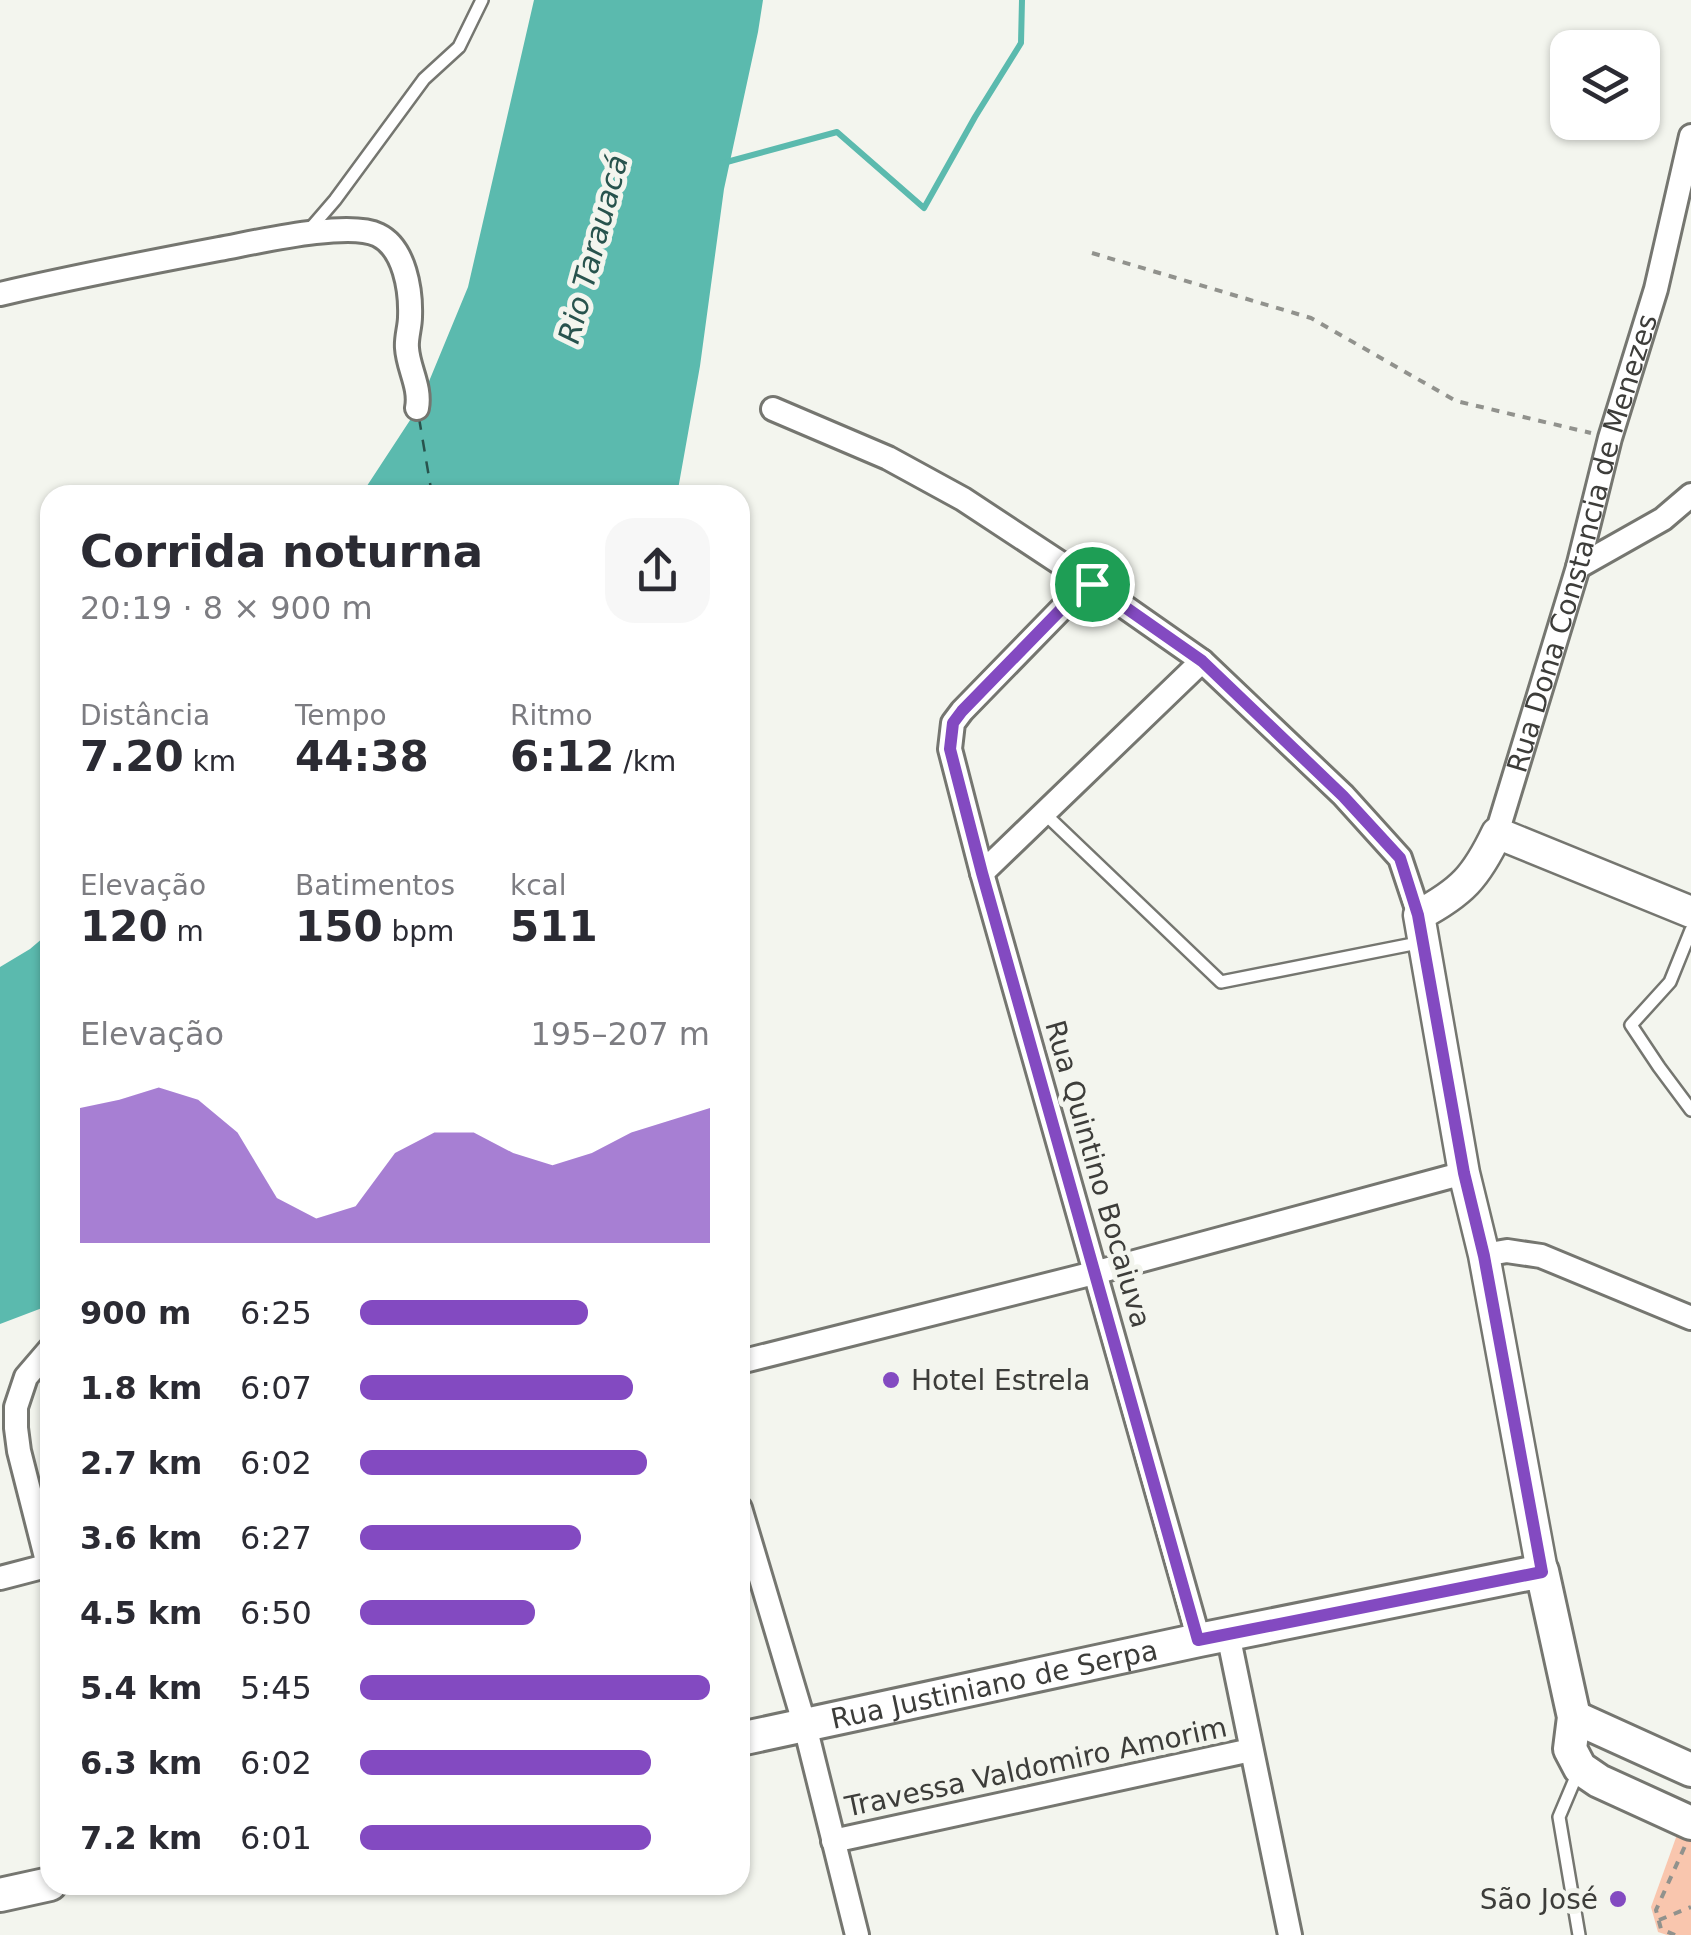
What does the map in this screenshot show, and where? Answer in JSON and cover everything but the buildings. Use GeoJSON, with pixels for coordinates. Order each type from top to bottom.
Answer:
{"type":"FeatureCollection","features":[{"type":"Feature","properties":{"kind":"main road","name":"Rua Justiniano de Serpa"},"geometry":{"type":"LineString","coordinates":[[750,1738],[1213,1637],[1542,1572]]}},
{"type":"Feature","properties":{"kind":"main road"},"geometry":{"type":"LineString","coordinates":[[1542,1572],[1574,1718],[1570,1749],[1580,1768],[1599,1781],[1691,1823]]}},
{"type":"Feature","properties":{"kind":"main road"},"geometry":{"type":"LineString","coordinates":[[1574,1718],[1691,1770]]}},
{"type":"Feature","properties":{"kind":"main road"},"geometry":{"type":"LineString","coordinates":[[0,1894],[40,1886]]}},
{"type":"Feature","properties":{"kind":"street","name":"Rua Dona Constancia de Menezes"},"geometry":{"type":"LineString","coordinates":[[1421,928],[1483,864],[1497,832],[1578,567],[1610,438],[1656,289],[1691,136]]}},
{"type":"Feature","properties":{"kind":"street"},"geometry":{"type":"LineString","coordinates":[[0,294],[84,274],[307,233],[351,230],[378,234],[400,261],[407,283],[407,348],[419,399],[417,408]]}},
{"type":"Feature","properties":{"kind":"street"},"geometry":{"type":"LineString","coordinates":[[773,409],[936,484],[1092,584],[1202,661],[1343,796],[1400,858],[1421,928],[1542,1572]]}},
{"type":"Feature","properties":{"kind":"street"},"geometry":{"type":"LineString","coordinates":[[1578,567],[1663,519],[1691,495]]}},
{"type":"Feature","properties":{"kind":"street","name":"Rua Quintino Bocaiuva"},"geometry":{"type":"LineString","coordinates":[[1092,584],[1076,594],[962,711],[953,723],[950,749],[1094,1273],[1213,1637]]}},
{"type":"Feature","properties":{"kind":"street"},"geometry":{"type":"LineString","coordinates":[[982,873],[1202,661]]}},
{"type":"Feature","properties":{"kind":"street"},"geometry":{"type":"LineString","coordinates":[[1497,832],[1691,912]]}},
{"type":"Feature","properties":{"kind":"street"},"geometry":{"type":"LineString","coordinates":[[750,1359],[1094,1273],[1464,1173]]}},
{"type":"Feature","properties":{"kind":"street"},"geometry":{"type":"LineString","coordinates":[[1484,1256],[1506,1251],[1541,1256],[1691,1318]]}},
{"type":"Feature","properties":{"kind":"street"},"geometry":{"type":"LineString","coordinates":[[40,1361],[26,1377],[16,1407],[16,1428],[40,1531]]}},
{"type":"Feature","properties":{"kind":"street"},"geometry":{"type":"LineString","coordinates":[[750,1542],[805,1726],[857,1935]]}},
{"type":"Feature","properties":{"kind":"street"},"geometry":{"type":"LineString","coordinates":[[0,1578],[40,1567]]}},
{"type":"Feature","properties":{"kind":"street","name":"Travessa Valdomiro Amorim"},"geometry":{"type":"LineString","coordinates":[[1213,1637],[1250,1750],[1290,1935]]}},
{"type":"Feature","properties":{"kind":"street","name":"Travessa Valdomiro Amorim"},"geometry":{"type":"LineString","coordinates":[[833,1842],[1250,1750]]}},
{"type":"Feature","properties":{"kind":"lane"},"geometry":{"type":"LineString","coordinates":[[307,233],[336,200],[424,79],[459,47],[482,0]]}},
{"type":"Feature","properties":{"kind":"lane"},"geometry":{"type":"LineString","coordinates":[[1043,813],[1222,982],[1421,928]]}},
{"type":"Feature","properties":{"kind":"lane"},"geometry":{"type":"LineString","coordinates":[[1691,930],[1670,982],[1632,1025],[1691,1110]]}},
{"type":"Feature","properties":{"kind":"lane"},"geometry":{"type":"LineString","coordinates":[[1579,1935],[1559,1817],[1580,1768]]}},
{"type":"Feature","properties":{"kind":"path"},"geometry":{"type":"LineString","coordinates":[[1092,253],[1311,318],[1456,402],[1610,438]]}},
{"type":"Feature","properties":{"kind":"path"},"geometry":{"type":"LineString","coordinates":[[1675,1935],[1661,1929],[1656,1910],[1687,1840],[1691,1842]]}},
{"type":"Feature","properties":{"kind":"path"},"geometry":{"type":"LineString","coordinates":[[1659,1920],[1691,1907]]}},
{"type":"Feature","properties":{"kind":"shaded area"},"geometry":{"type":"Polygon","coordinates":[[[1678,1832],[1691,1838],[1691,1935],[1658,1932],[1651,1907],[1678,1832]]]}},
{"type":"Feature","properties":{"kind":"water","name":"Rio Tarauacá"},"geometry":{"type":"Polygon","coordinates":[[[534,0],[763,0],[724,189],[700,366],[679,485],[368,485],[418,408],[468,287],[534,0]]]}},
{"type":"Feature","properties":{"kind":"water"},"geometry":{"type":"Polygon","coordinates":[[[40,940],[40,1309],[0,1324],[0,967],[40,940]]]}},
{"type":"Feature","properties":{"kind":"waterway"},"geometry":{"type":"LineString","coordinates":[[723,163],[837,132],[924,208],[1021,43],[1022,0]]}},
{"type":"Feature","properties":{"kind":"ferry route"},"geometry":{"type":"LineString","coordinates":[[419,418],[430,485]]}},
{"type":"Feature","properties":{"kind":"place","name":"Hotel Estrela"},"geometry":{"type":"Point","coordinates":[891,1380]}},
{"type":"Feature","properties":{"kind":"place","name":"São José"},"geometry":{"type":"Point","coordinates":[1618,1899]}},
{"type":"Feature","properties":{"kind":"route"},"geometry":{"type":"LineString","coordinates":[[1092,584],[1202,661],[1343,796],[1400,858],[1418,915],[1542,1572],[1198,1640],[950,749],[953,723],[962,711],[1076,594],[1092,584]]}}]}
